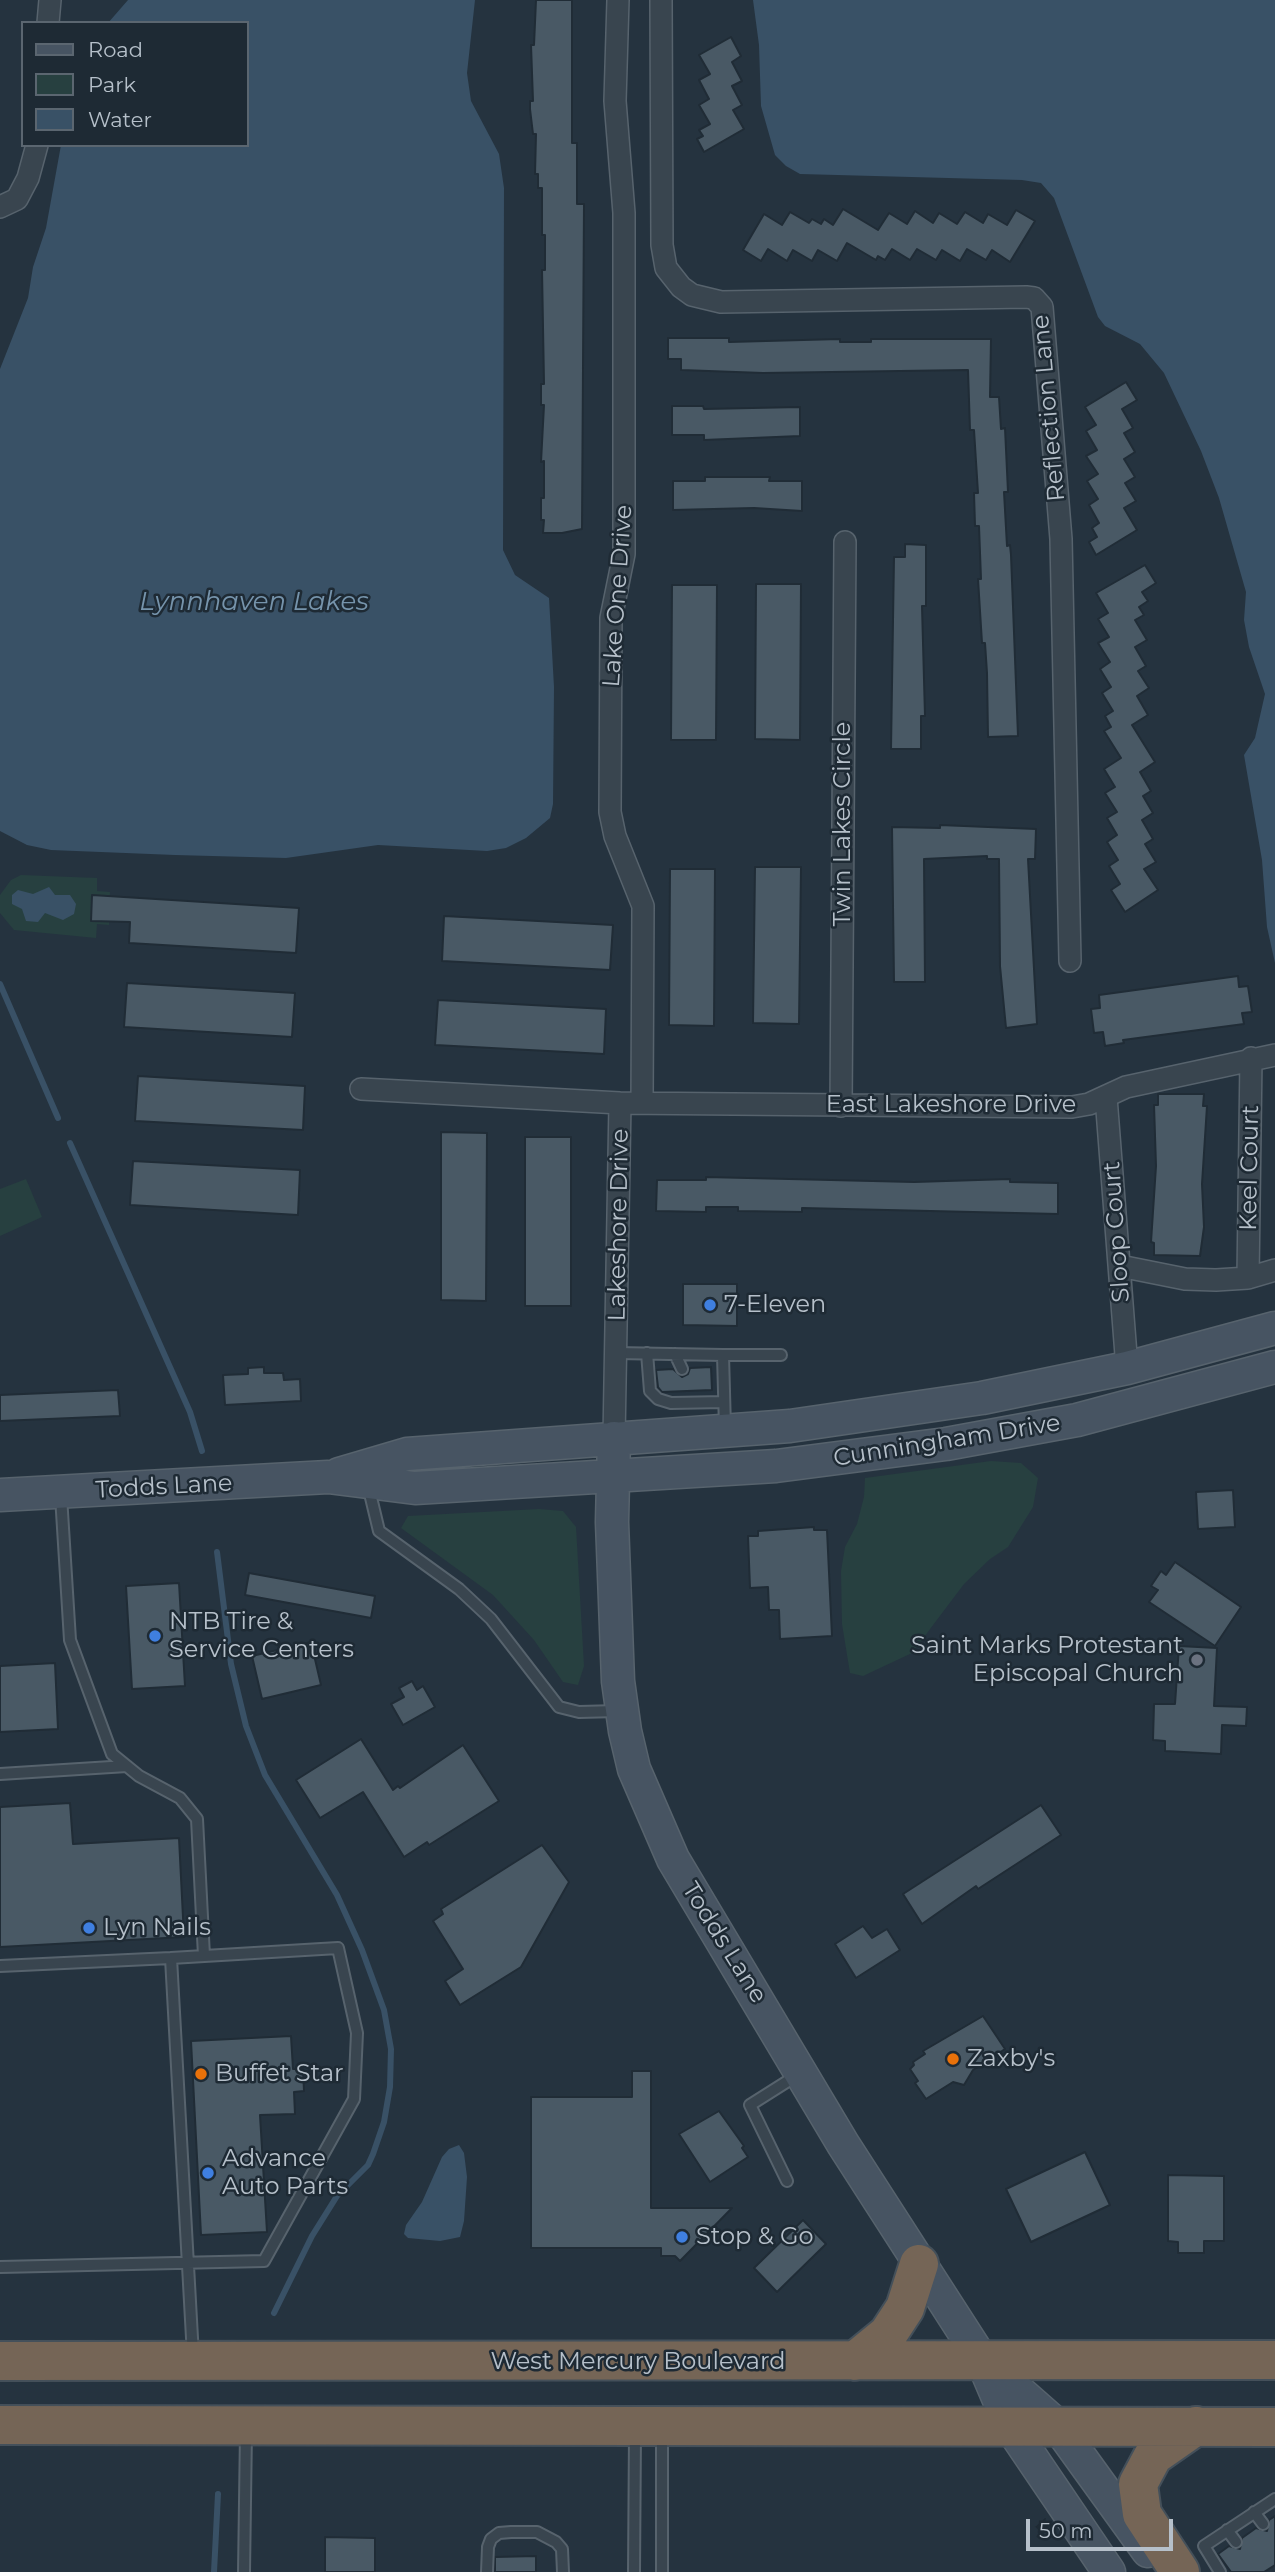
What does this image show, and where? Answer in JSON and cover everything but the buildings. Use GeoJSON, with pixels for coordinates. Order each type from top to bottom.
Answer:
{"type":"FeatureCollection","features":[{"type":"Feature","properties":{"kind":"highway"},"geometry":{"type":"LineString","coordinates":[[855,2361],[887,2334],[905,2308],[919,2264]]}},
{"type":"Feature","properties":{"kind":"highway","name":"West Mercury Boulevard"},"geometry":{"type":"LineString","coordinates":[[0,2361],[1275,2360]]}},
{"type":"Feature","properties":{"kind":"highway"},"geometry":{"type":"LineString","coordinates":[[0,2425],[1275,2427]]}},
{"type":"Feature","properties":{"kind":"highway"},"geometry":{"type":"LineString","coordinates":[[1180,2572],[1142,2514],[1138,2484],[1153,2456],[1196,2426]]}},
{"type":"Feature","properties":{"kind":"main road","name":"Cunningham Drive"},"geometry":{"type":"LineString","coordinates":[[614,1438],[725,1417],[812,1423],[968,1401],[1127,1368],[1275,1328]]}},
{"type":"Feature","properties":{"kind":"main road","name":"Cunningham Drive"},"geometry":{"type":"LineString","coordinates":[[612,1477],[776,1466],[946,1444],[1077,1420],[1275,1367]]}},
{"type":"Feature","properties":{"kind":"main road","name":"Todds Lane"},"geometry":{"type":"LineString","coordinates":[[328,1477],[407,1454],[614,1438],[612,1477],[617,1649],[622,1711],[634,1769],[673,1859],[704,1915],[919,2264],[982,2360]]}},
{"type":"Feature","properties":{"kind":"main road","name":"Todds Lane"},"geometry":{"type":"LineString","coordinates":[[0,1495],[328,1477],[415,1488],[612,1477]]}},
{"type":"Feature","properties":{"kind":"main road"},"geometry":{"type":"LineString","coordinates":[[982,2360],[1057,2425],[1163,2572]]}},
{"type":"Feature","properties":{"kind":"main road"},"geometry":{"type":"LineString","coordinates":[[982,2360],[1010,2426],[1109,2572]]}},
{"type":"Feature","properties":{"kind":"street"},"geometry":{"type":"LineString","coordinates":[[48,21],[50,0]]}},
{"type":"Feature","properties":{"kind":"street","name":"Lake One Drive"},"geometry":{"type":"LineString","coordinates":[[618,0],[615,101],[624,213],[624,554],[611,618],[610,812],[615,836],[643,906],[642,1103]]}},
{"type":"Feature","properties":{"kind":"street","name":"Reflection Lane"},"geometry":{"type":"LineString","coordinates":[[661,0],[662,245],[666,268],[681,287],[692,295],[721,302],[1026,297],[1039,301],[1042,307],[1061,539],[1070,961]]}},
{"type":"Feature","properties":{"kind":"street"},"geometry":{"type":"LineString","coordinates":[[0,207],[18,199],[28,178],[36,147]]}},
{"type":"Feature","properties":{"kind":"street","name":"Twin Lakes Circle"},"geometry":{"type":"LineString","coordinates":[[842,1106],[845,542]]}},
{"type":"Feature","properties":{"kind":"street","name":"East Lakeshore Drive"},"geometry":{"type":"LineString","coordinates":[[620,1103],[1072,1107],[1089,1104],[1126,1087],[1251,1058],[1275,1055]]}},
{"type":"Feature","properties":{"kind":"street","name":"Keel Court"},"geometry":{"type":"LineString","coordinates":[[1248,1278],[1251,1058]]}},
{"type":"Feature","properties":{"kind":"street","name":"Lakeshore Drive"},"geometry":{"type":"LineString","coordinates":[[361,1088],[620,1103],[614,1438]]}},
{"type":"Feature","properties":{"kind":"street","name":"Sloop Court"},"geometry":{"type":"LineString","coordinates":[[1106,1097],[1127,1368]]}},
{"type":"Feature","properties":{"kind":"street"},"geometry":{"type":"LineString","coordinates":[[1120,1266],[1185,1279],[1248,1278],[1275,1270]]}},
{"type":"Feature","properties":{"kind":"lane"},"geometry":{"type":"LineString","coordinates":[[617,1353],[781,1355]]}},
{"type":"Feature","properties":{"kind":"lane"},"geometry":{"type":"LineString","coordinates":[[648,1353],[650,1391],[657,1398],[671,1403],[696,1403],[725,1417],[723,1354]]}},
{"type":"Feature","properties":{"kind":"lane"},"geometry":{"type":"LineString","coordinates":[[675,1353],[682,1369]]}},
{"type":"Feature","properties":{"kind":"lane"},"geometry":{"type":"LineString","coordinates":[[691,1391],[696,1403]]}},
{"type":"Feature","properties":{"kind":"lane"},"geometry":{"type":"LineString","coordinates":[[367,1482],[379,1531],[459,1588],[491,1619],[559,1707],[579,1712],[622,1711]]}},
{"type":"Feature","properties":{"kind":"lane"},"geometry":{"type":"LineString","coordinates":[[61,1492],[70,1640],[112,1754],[180,1798],[197,1819],[204,1956]]}},
{"type":"Feature","properties":{"kind":"lane"},"geometry":{"type":"LineString","coordinates":[[0,1774],[127,1766]]}},
{"type":"Feature","properties":{"kind":"lane"},"geometry":{"type":"LineString","coordinates":[[0,1966],[338,1948],[357,2033],[354,2099],[264,2261],[0,2267]]}},
{"type":"Feature","properties":{"kind":"lane"},"geometry":{"type":"LineString","coordinates":[[172,1958],[193,2362]]}},
{"type":"Feature","properties":{"kind":"lane"},"geometry":{"type":"LineString","coordinates":[[788,2181],[750,2105],[801,2072]]}},
{"type":"Feature","properties":{"kind":"lane"},"geometry":{"type":"LineString","coordinates":[[244,2572],[246,2426]]}},
{"type":"Feature","properties":{"kind":"lane"},"geometry":{"type":"LineString","coordinates":[[634,2572],[649,2426]]}},
{"type":"Feature","properties":{"kind":"lane"},"geometry":{"type":"LineString","coordinates":[[649,2426],[662,2572]]}},
{"type":"Feature","properties":{"kind":"lane"},"geometry":{"type":"LineString","coordinates":[[1220,2572],[1203,2546],[1275,2499]]}},
{"type":"Feature","properties":{"kind":"lane"},"geometry":{"type":"LineString","coordinates":[[1254,2512],[1263,2524]]}},
{"type":"Feature","properties":{"kind":"lane"},"geometry":{"type":"LineString","coordinates":[[1227,2530],[1236,2542]]}},
{"type":"Feature","properties":{"kind":"lane"},"geometry":{"type":"LineString","coordinates":[[487,2572],[491,2539],[499,2533],[537,2532],[556,2542],[562,2549],[563,2572]]}},
{"type":"Feature","properties":{"kind":"green space"},"geometry":{"type":"Polygon","coordinates":[[[21,875],[97,878],[97,891],[110,892],[109,925],[97,924],[96,938],[14,930],[0,913],[0,895],[11,880],[21,875]]]}},
{"type":"Feature","properties":{"kind":"green space"},"geometry":{"type":"Polygon","coordinates":[[[26,1179],[42,1217],[0,1236],[0,1189],[26,1179]]]}},
{"type":"Feature","properties":{"kind":"green space"},"geometry":{"type":"Polygon","coordinates":[[[991,1461],[1021,1463],[1038,1478],[1033,1507],[1008,1547],[990,1559],[964,1584],[912,1653],[863,1676],[850,1673],[842,1624],[841,1571],[845,1547],[857,1524],[864,1497],[865,1478],[991,1461]]]}},
{"type":"Feature","properties":{"kind":"green space"},"geometry":{"type":"Polygon","coordinates":[[[539,1509],[563,1511],[576,1527],[584,1666],[578,1685],[563,1682],[534,1640],[493,1595],[401,1528],[408,1516],[539,1509]]]}},
{"type":"Feature","properties":{"kind":"water","name":"Lynnhaven Lakes"},"geometry":{"type":"Polygon","coordinates":[[[128,0],[475,0],[467,73],[471,101],[499,154],[504,188],[503,550],[515,575],[549,598],[554,687],[553,804],[550,818],[526,838],[506,848],[487,851],[378,845],[286,858],[175,855],[51,850],[27,845],[0,831],[0,369],[28,298],[33,267],[46,228],[61,147],[248,147],[248,21],[110,21],[128,0]]]}},
{"type":"Feature","properties":{"kind":"water"},"geometry":{"type":"Polygon","coordinates":[[[753,0],[1275,0],[1275,963],[1267,927],[1262,860],[1244,755],[1255,738],[1265,694],[1249,647],[1244,620],[1246,592],[1219,498],[1201,451],[1164,373],[1140,344],[1105,326],[1098,317],[1054,198],[1041,183],[1022,180],[800,174],[786,166],[775,155],[761,106],[759,45],[753,0]]]}},
{"type":"Feature","properties":{"kind":"water"},"geometry":{"type":"Polygon","coordinates":[[[49,887],[55,895],[70,895],[76,904],[74,914],[63,920],[45,913],[38,922],[26,921],[22,909],[12,904],[12,895],[18,890],[33,894],[49,887]]]}},
{"type":"Feature","properties":{"kind":"water"},"geometry":{"type":"Polygon","coordinates":[[[459,2145],[464,2153],[467,2177],[464,2221],[460,2237],[440,2241],[408,2238],[404,2234],[406,2225],[422,2202],[442,2157],[449,2149],[459,2145]]]}},
{"type":"Feature","properties":{"kind":"waterway"},"geometry":{"type":"LineString","coordinates":[[0,984],[58,1118]]}},
{"type":"Feature","properties":{"kind":"waterway"},"geometry":{"type":"LineString","coordinates":[[70,1143],[190,1412],[202,1451]]}},
{"type":"Feature","properties":{"kind":"waterway"},"geometry":{"type":"LineString","coordinates":[[217,1552],[231,1664],[246,1726],[265,1775],[337,1895],[362,1950],[384,2010],[391,2049],[390,2087],[384,2122],[373,2154],[368,2165],[337,2196],[312,2236],[274,2313]]}},
{"type":"Feature","properties":{"kind":"waterway"},"geometry":{"type":"LineString","coordinates":[[214,2572],[218,2494]]}},
{"type":"Feature","properties":{"kind":"place","name":"7-Eleven"},"geometry":{"type":"Point","coordinates":[710,1305]}},
{"type":"Feature","properties":{"kind":"place","name":"NTB Tire & Service Centers"},"geometry":{"type":"Point","coordinates":[155,1636]}},
{"type":"Feature","properties":{"kind":"place","name":"Saint Marks Protestant Episcopal Church"},"geometry":{"type":"Point","coordinates":[1197,1660]}},
{"type":"Feature","properties":{"kind":"place","name":"Lyn Nails"},"geometry":{"type":"Point","coordinates":[89,1928]}},
{"type":"Feature","properties":{"kind":"place","name":"Zaxby's"},"geometry":{"type":"Point","coordinates":[953,2059]}},
{"type":"Feature","properties":{"kind":"place","name":"Buffet Star"},"geometry":{"type":"Point","coordinates":[201,2074]}},
{"type":"Feature","properties":{"kind":"place","name":"Advance Auto Parts"},"geometry":{"type":"Point","coordinates":[208,2173]}},
{"type":"Feature","properties":{"kind":"place","name":"Stop & Go"},"geometry":{"type":"Point","coordinates":[682,2237]}}]}
